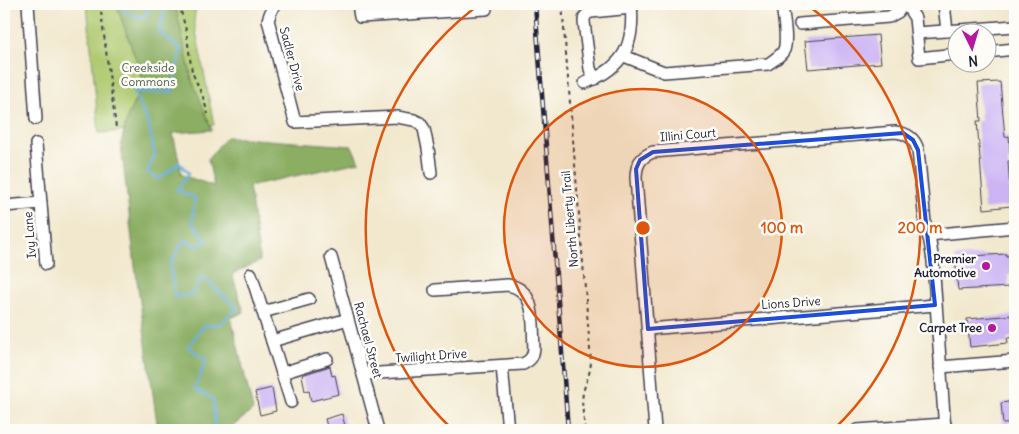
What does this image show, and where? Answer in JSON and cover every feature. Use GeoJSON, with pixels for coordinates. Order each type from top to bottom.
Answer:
{"type":"FeatureCollection","features":[{"type":"Feature","properties":{"kind":"street"},"geometry":{"type":"LineString","coordinates":[[28,4],[36,118]]}},
{"type":"Feature","properties":{"kind":"street","name":"Sadler Drive"},"geometry":{"type":"LineString","coordinates":[[276,4],[268,20],[295,122],[397,117],[414,120],[420,123],[424,129],[431,173]]}},
{"type":"Feature","properties":{"kind":"street"},"geometry":{"type":"LineString","coordinates":[[358,4],[360,17],[391,10],[423,8],[486,10],[485,4]]}},
{"type":"Feature","properties":{"kind":"street"},"geometry":{"type":"LineString","coordinates":[[624,56],[664,72],[768,64],[778,58],[784,50],[782,4]]}},
{"type":"Feature","properties":{"kind":"street"},"geometry":{"type":"LineString","coordinates":[[800,24],[889,18],[905,4],[915,18],[919,58],[946,55]]}},
{"type":"Feature","properties":{"kind":"street"},"geometry":{"type":"LineString","coordinates":[[944,4],[946,22]]}},
{"type":"Feature","properties":{"kind":"street"},"geometry":{"type":"LineString","coordinates":[[632,6],[630,37],[624,56],[610,71],[590,81],[584,17],[587,13],[591,12],[632,6]]}},
{"type":"Feature","properties":{"kind":"street"},"geometry":{"type":"LineString","coordinates":[[996,27],[1015,26]]}},
{"type":"Feature","properties":{"kind":"street"},"geometry":{"type":"LineString","coordinates":[[917,33],[946,31]]}},
{"type":"Feature","properties":{"kind":"street"},"geometry":{"type":"LineString","coordinates":[[996,51],[1015,50]]}},
{"type":"Feature","properties":{"kind":"street","name":"Illini Court"},"geometry":{"type":"LineString","coordinates":[[655,430],[636,169],[640,160],[646,154],[652,152],[903,133],[914,140],[918,150],[928,235]]}},
{"type":"Feature","properties":{"kind":"street","name":"Ivy Lane"},"geometry":{"type":"LineString","coordinates":[[36,144],[46,264]]}},
{"type":"Feature","properties":{"kind":"street","name":"Ivy Lane"},"geometry":{"type":"LineString","coordinates":[[4,206],[41,203]]}},
{"type":"Feature","properties":{"kind":"street"},"geometry":{"type":"LineString","coordinates":[[857,430],[945,427],[933,261],[928,235],[1015,227]]}},
{"type":"Feature","properties":{"kind":"street","name":"Rachael Street"},"geometry":{"type":"LineString","coordinates":[[331,257],[378,430]]}},
{"type":"Feature","properties":{"kind":"street"},"geometry":{"type":"LineString","coordinates":[[251,274],[291,402]]}},
{"type":"Feature","properties":{"kind":"street","name":"Twilight Drive"},"geometry":{"type":"LineString","coordinates":[[363,374],[502,366],[523,364],[530,361],[533,356],[531,305],[523,291],[516,286],[508,285],[435,290]]}},
{"type":"Feature","properties":{"kind":"street"},"geometry":{"type":"LineString","coordinates":[[263,312],[309,300]]}},
{"type":"Feature","properties":{"kind":"street","name":"Lions Drive"},"geometry":{"type":"LineString","coordinates":[[648,329],[935,305]]}},
{"type":"Feature","properties":{"kind":"street"},"geometry":{"type":"LineString","coordinates":[[272,341],[348,319]]}},
{"type":"Feature","properties":{"kind":"street"},"geometry":{"type":"LineString","coordinates":[[282,373],[327,358]]}},
{"type":"Feature","properties":{"kind":"street"},"geometry":{"type":"LineString","coordinates":[[940,367],[1015,362]]}},
{"type":"Feature","properties":{"kind":"street"},"geometry":{"type":"LineString","coordinates":[[502,366],[508,430]]}},
{"type":"Feature","properties":{"kind":"path"},"geometry":{"type":"LineString","coordinates":[[100,4],[116,128]]}},
{"type":"Feature","properties":{"kind":"path"},"geometry":{"type":"LineString","coordinates":[[179,4],[186,30],[192,72],[203,96],[208,114]]}},
{"type":"Feature","properties":{"kind":"path","name":"North Liberty Trail"},"geometry":{"type":"LineString","coordinates":[[562,4],[591,362],[590,374],[582,400],[585,430]]}},
{"type":"Feature","properties":{"kind":"path"},"geometry":{"type":"LineString","coordinates":[[4,392],[7,430]]}},
{"type":"Feature","properties":{"kind":"highlighted area"},"geometry":{"type":"Polygon","coordinates":[[[903,133],[913,140],[918,150],[935,305],[648,329],[636,169],[640,160],[653,152],[903,133]]]}},
{"type":"Feature","properties":{"kind":"green space","name":"Creekside Commons"},"geometry":{"type":"Polygon","coordinates":[[[87,4],[196,4],[194,21],[214,125],[99,133],[87,4]]]}},
{"type":"Feature","properties":{"kind":"green space"},"geometry":{"type":"Polygon","coordinates":[[[116,4],[175,4],[192,80],[212,130],[173,133],[182,175],[214,186],[208,159],[226,137],[352,146],[359,162],[249,186],[260,261],[232,274],[244,312],[231,318],[253,410],[228,430],[158,430],[135,266],[121,144],[128,115],[144,82],[116,4]]]}},
{"type":"Feature","properties":{"kind":"building"},"geometry":{"type":"Polygon","coordinates":[[[878,35],[881,63],[808,69],[805,41],[878,35]]]}},
{"type":"Feature","properties":{"kind":"building"},"geometry":{"type":"Polygon","coordinates":[[[1000,82],[1005,137],[1009,136],[1011,161],[1008,161],[1011,206],[984,209],[977,121],[981,121],[978,83],[1000,82]]]}},
{"type":"Feature","properties":{"kind":"building","name":"Premier Automotive"},"geometry":{"type":"Polygon","coordinates":[[[1006,254],[1006,256],[1015,255],[1015,275],[1008,275],[1009,287],[958,290],[955,257],[1006,254]]]}},
{"type":"Feature","properties":{"kind":"building","name":"Carpet Tree"},"geometry":{"type":"Polygon","coordinates":[[[1015,315],[1015,337],[1007,338],[1008,343],[970,347],[967,319],[1015,315]]]}},
{"type":"Feature","properties":{"kind":"building"},"geometry":{"type":"Polygon","coordinates":[[[330,366],[332,376],[335,375],[339,394],[311,401],[309,390],[305,391],[302,375],[330,366]]]}},
{"type":"Feature","properties":{"kind":"building"},"geometry":{"type":"Polygon","coordinates":[[[272,388],[276,411],[260,415],[255,392],[272,388]]]}},
{"type":"Feature","properties":{"kind":"building"},"geometry":{"type":"Polygon","coordinates":[[[1015,401],[1015,423],[1003,424],[1001,403],[1015,401]]]}},
{"type":"Feature","properties":{"kind":"building"},"geometry":{"type":"Polygon","coordinates":[[[342,414],[346,430],[328,430],[325,419],[342,414]]]}},
{"type":"Feature","properties":{"kind":"waterway"},"geometry":{"type":"LineString","coordinates":[[121,4],[126,14],[144,17],[151,4]]}},
{"type":"Feature","properties":{"kind":"waterway"},"geometry":{"type":"LineString","coordinates":[[160,4],[166,6],[159,32],[181,49],[172,92],[134,92],[149,126],[155,155],[147,172],[159,179],[179,163],[189,173],[177,190],[195,198],[192,222],[207,241],[197,246],[184,240],[170,265],[175,297],[193,294],[202,276],[237,308],[220,324],[203,326],[188,347],[206,360],[195,389],[213,399],[215,429],[217,430]]}},
{"type":"Feature","properties":{"kind":"railway"},"geometry":{"type":"LineString","coordinates":[[535,4],[568,430]]}},
{"type":"Feature","properties":{"kind":"place","name":"Premier Automotive"},"geometry":{"type":"Point","coordinates":[986,266]}},
{"type":"Feature","properties":{"kind":"place","name":"Carpet Tree"},"geometry":{"type":"Point","coordinates":[992,328]}}]}
